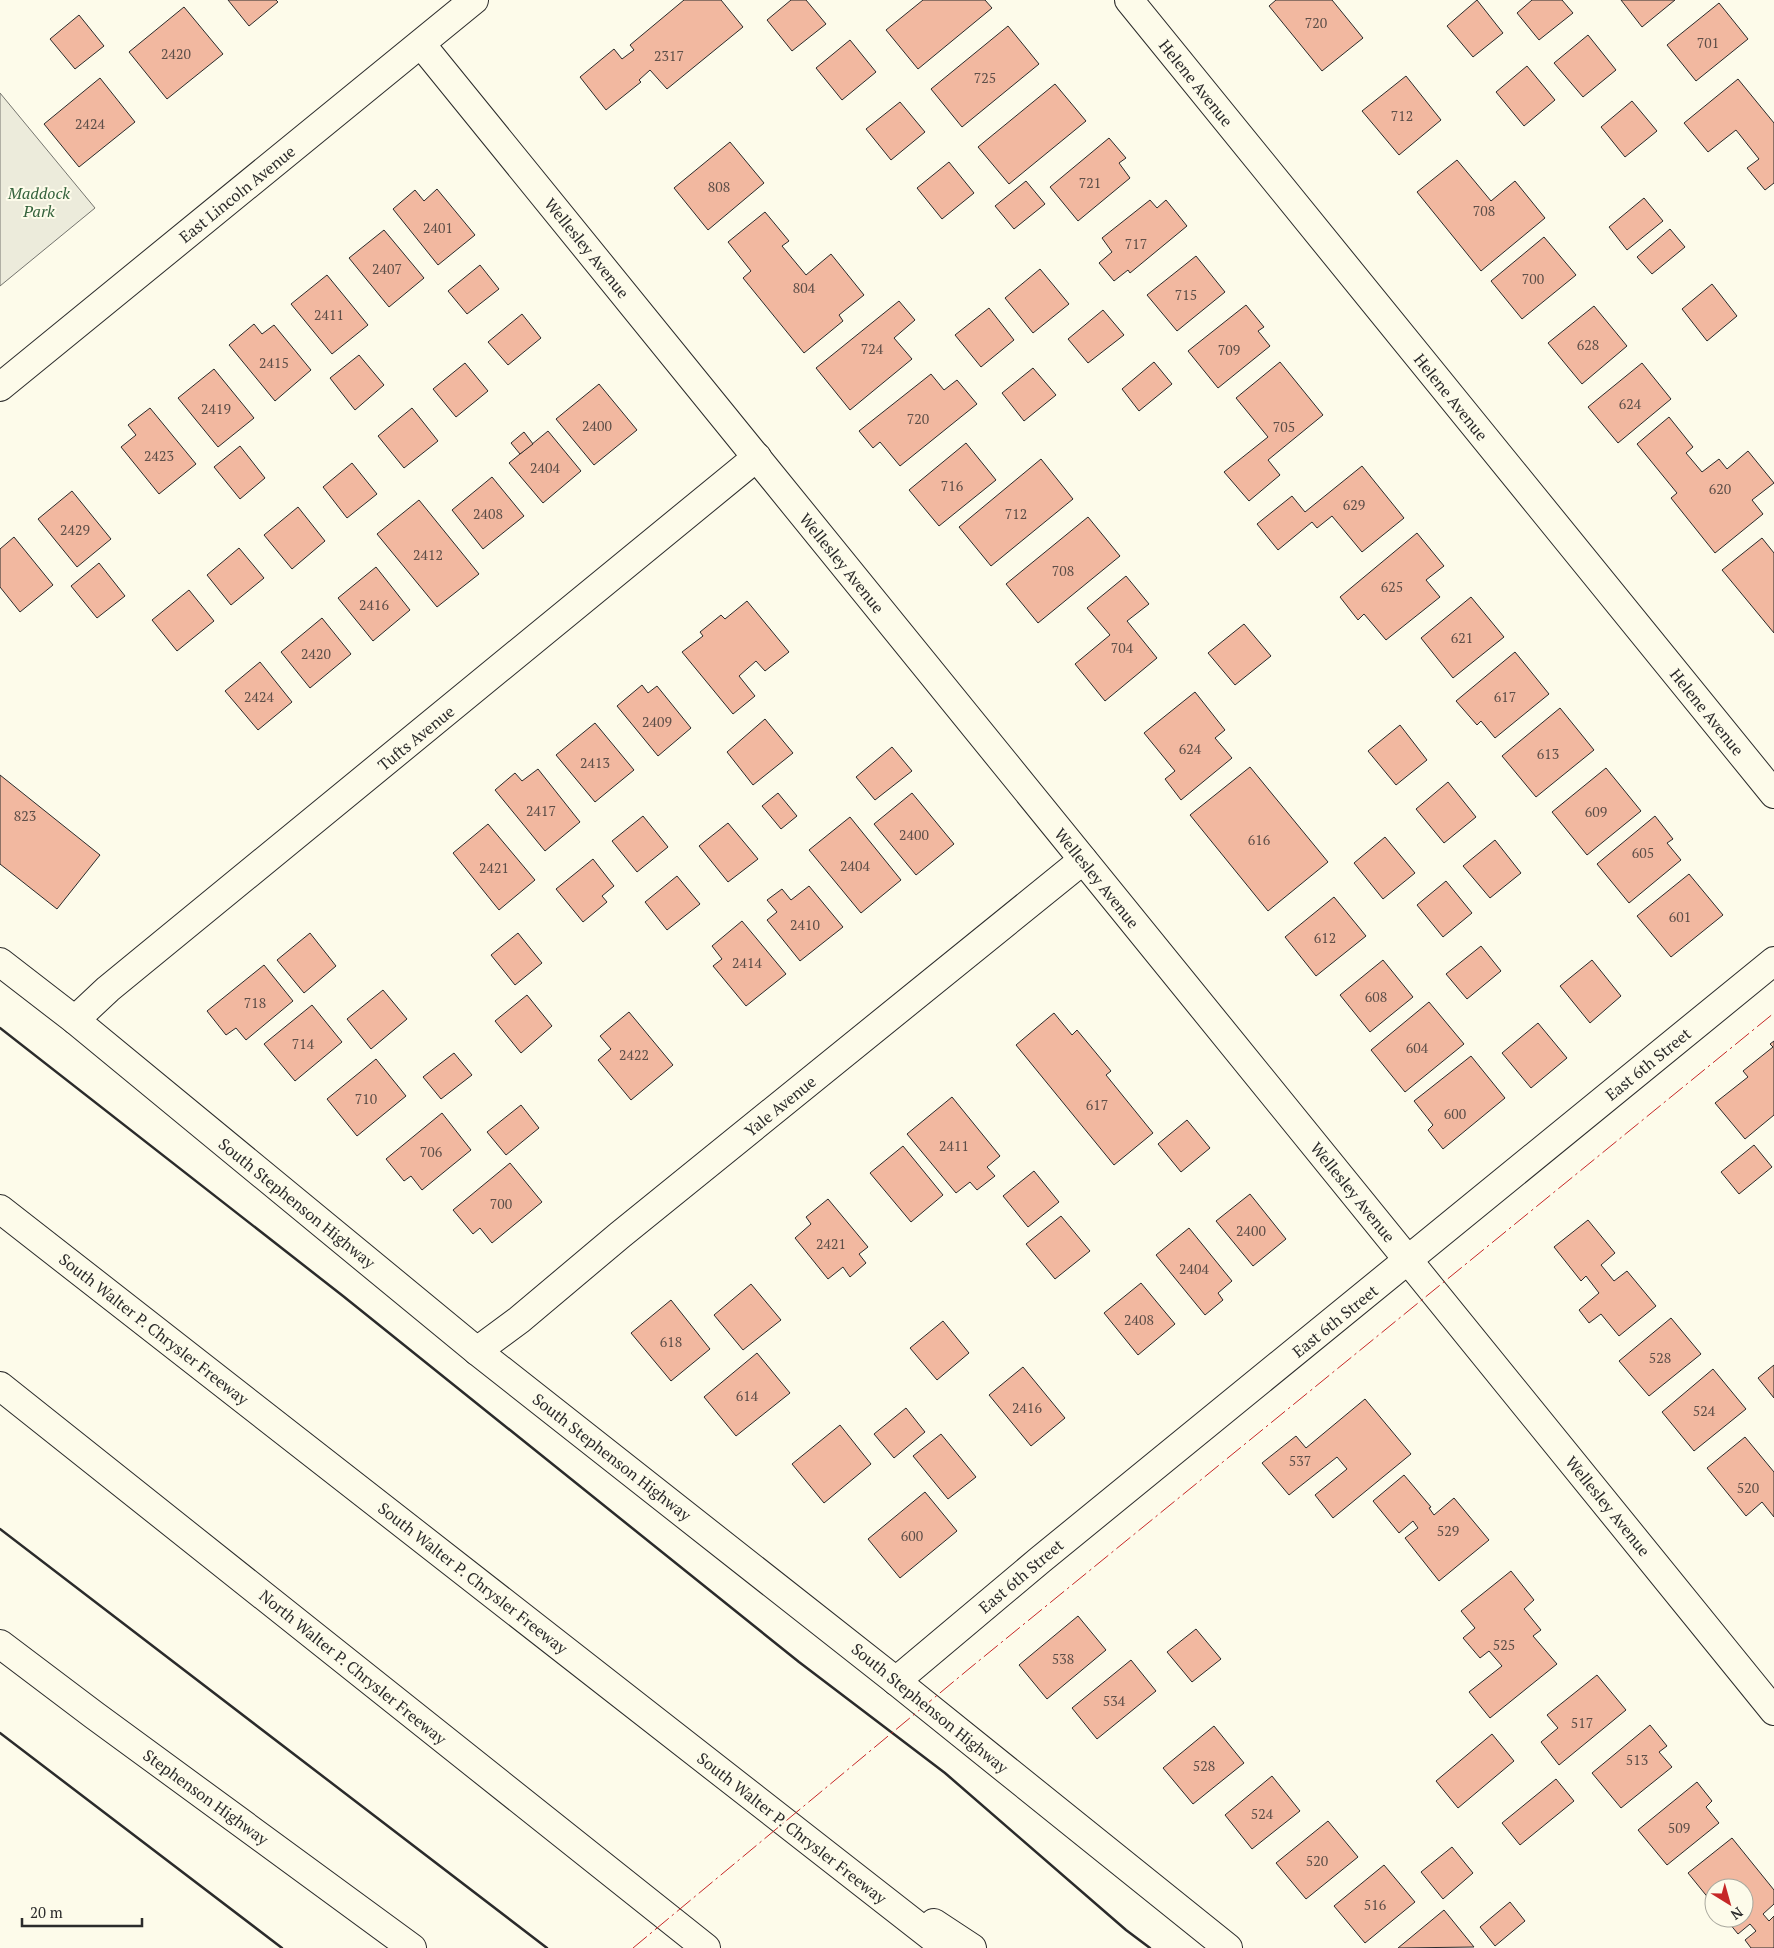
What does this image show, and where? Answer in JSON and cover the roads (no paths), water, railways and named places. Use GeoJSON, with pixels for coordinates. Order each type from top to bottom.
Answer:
{"type":"FeatureCollection","features":[{"type":"Feature","properties":{"kind":"main road","name":"East Lincoln Avenue"},"geometry":{"type":"LineString","coordinates":[[0,387],[474,0]]}},
{"type":"Feature","properties":{"kind":"main road","name":"Helene Avenue"},"geometry":{"type":"LineString","coordinates":[[1129,0],[1774,794]]}},
{"type":"Feature","properties":{"kind":"main road","name":"Wellesley Avenue"},"geometry":{"type":"LineString","coordinates":[[421,44],[1774,1711]]}},
{"type":"Feature","properties":{"kind":"main road","name":"Tufts Avenue"},"geometry":{"type":"LineString","coordinates":[[75,1020],[108,989],[757,457]]}},
{"type":"Feature","properties":{"kind":"main road","name":"Yale Avenue"},"geometry":{"type":"LineString","coordinates":[[477,1351],[519,1320],[620,1235],[1083,860]]}},
{"type":"Feature","properties":{"kind":"main road","name":"East 6th Street"},"geometry":{"type":"LineString","coordinates":[[896,1681],[1048,1554],[1774,961]]}},
{"type":"Feature","properties":{"kind":"main road","name":"South Stephenson Highway"},"geometry":{"type":"LineString","coordinates":[[0,962],[75,1020],[477,1351],[896,1681],[1228,1948]]}},
{"type":"Feature","properties":{"kind":"main road","name":"South Walter P. Chrysler Freeway"},"geometry":{"type":"LineString","coordinates":[[0,1209],[946,1948]]}},
{"type":"Feature","properties":{"kind":"main road","name":"North Walter P. Chrysler Freeway"},"geometry":{"type":"LineString","coordinates":[[0,1386],[706,1948]]}},
{"type":"Feature","properties":{"kind":"main road","name":"Stephenson Highway"},"geometry":{"type":"LineString","coordinates":[[0,1644],[412,1948]]}},
{"type":"Feature","properties":{"kind":"main road"},"geometry":{"type":"LineString","coordinates":[[804,1836],[972,1948]]}},
{"type":"Feature","properties":{"kind":"park label","name":"Maddock Park"},"geometry":{"type":"Point","coordinates":[39,202]}}]}
